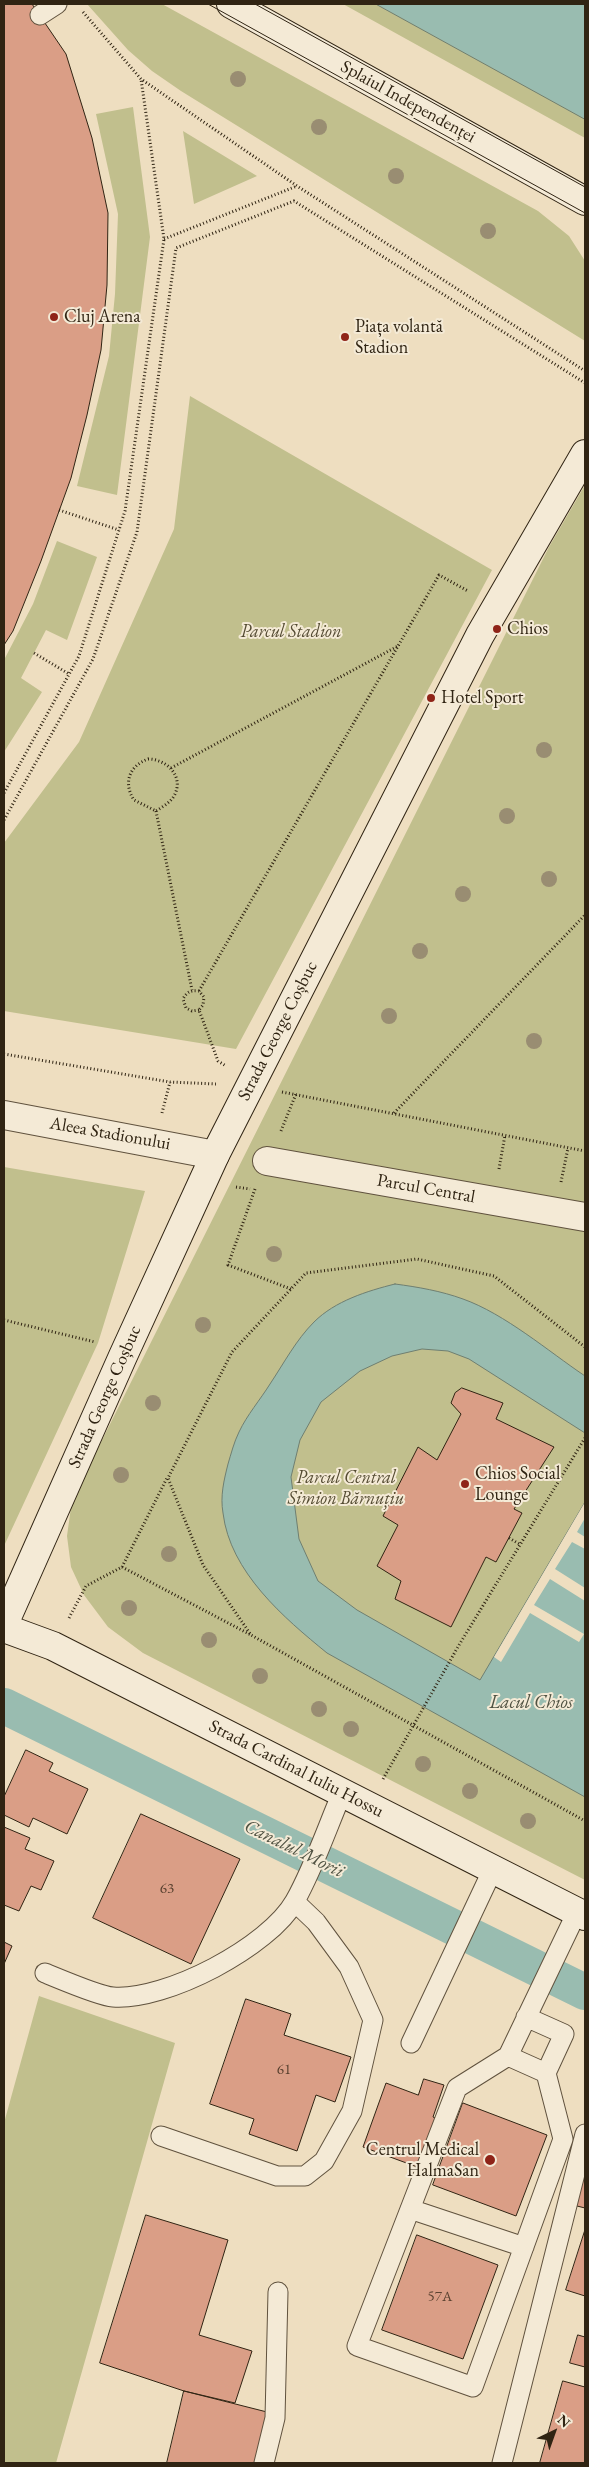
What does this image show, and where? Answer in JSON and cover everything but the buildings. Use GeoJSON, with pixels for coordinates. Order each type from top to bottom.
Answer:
{"type":"FeatureCollection","features":[{"type":"Feature","properties":{"kind":"main road","name":"Splaiul Independenței"},"geometry":{"type":"LineString","coordinates":[[231,4],[574,195]]}},
{"type":"Feature","properties":{"kind":"main road"},"geometry":{"type":"LineString","coordinates":[[574,195],[585,223]]}},
{"type":"Feature","properties":{"kind":"main road","name":"Strada George Coșbuc"},"geometry":{"type":"LineString","coordinates":[[4,1626],[119,1365],[215,1155],[480,635],[585,454]]}},
{"type":"Feature","properties":{"kind":"main road","name":"Aleea Stadionului"},"geometry":{"type":"LineString","coordinates":[[4,1115],[215,1155]]}},
{"type":"Feature","properties":{"kind":"main road","name":"Parcul Central"},"geometry":{"type":"LineString","coordinates":[[267,1161],[585,1217]]}},
{"type":"Feature","properties":{"kind":"main road","name":"Strada Cardinal Iuliu Hossu"},"geometry":{"type":"LineString","coordinates":[[4,1626],[53,1646],[581,1914]]}},
{"type":"Feature","properties":{"kind":"lane"},"geometry":{"type":"LineString","coordinates":[[37,8],[57,4]]}},
{"type":"Feature","properties":{"kind":"lane"},"geometry":{"type":"LineString","coordinates":[[45,1973],[112,1997],[159,1992],[221,1966],[264,1936],[295,1902],[342,1793]]}},
{"type":"Feature","properties":{"kind":"lane"},"geometry":{"type":"LineString","coordinates":[[411,2043],[493,1869]]}},
{"type":"Feature","properties":{"kind":"lane"},"geometry":{"type":"LineString","coordinates":[[161,2136],[277,2176],[305,2176],[324,2161],[352,2111],[373,2020],[349,1967],[316,1922],[295,1902]]}},
{"type":"Feature","properties":{"kind":"lane"},"geometry":{"type":"LineString","coordinates":[[526,2017],[564,2034],[546,2073],[563,2139],[473,2387],[357,2346],[457,2088],[508,2056],[526,2017],[559,1948],[581,1914]]}},
{"type":"Feature","properties":{"kind":"lane"},"geometry":{"type":"LineString","coordinates":[[508,2056],[546,2073]]}},
{"type":"Feature","properties":{"kind":"lane"},"geometry":{"type":"LineString","coordinates":[[502,2463],[585,2134]]}},
{"type":"Feature","properties":{"kind":"lane"},"geometry":{"type":"LineString","coordinates":[[410,2209],[524,2247]]}},
{"type":"Feature","properties":{"kind":"lane"},"geometry":{"type":"LineString","coordinates":[[264,2463],[275,2418],[278,2292]]}},
{"type":"Feature","properties":{"kind":"path"},"geometry":{"type":"LineString","coordinates":[[82,11],[141,79],[298,186],[585,371]]}},
{"type":"Feature","properties":{"kind":"path"},"geometry":{"type":"LineString","coordinates":[[4,793],[79,656],[125,511],[164,239],[141,79]]}},
{"type":"Feature","properties":{"kind":"path"},"geometry":{"type":"LineString","coordinates":[[164,239],[298,186]]}},
{"type":"Feature","properties":{"kind":"path"},"geometry":{"type":"LineString","coordinates":[[4,820],[93,659],[137,532],[176,248],[294,201],[585,383]]}},
{"type":"Feature","properties":{"kind":"path"},"geometry":{"type":"LineString","coordinates":[[59,510],[119,530]]}},
{"type":"Feature","properties":{"kind":"path"},"geometry":{"type":"LineString","coordinates":[[199,991],[438,575],[470,592]]}},
{"type":"Feature","properties":{"kind":"path"},"geometry":{"type":"LineString","coordinates":[[171,768],[398,646]]}},
{"type":"Feature","properties":{"kind":"path"},"geometry":{"type":"LineString","coordinates":[[34,653],[69,674]]}},
{"type":"Feature","properties":{"kind":"path"},"geometry":{"type":"LineString","coordinates":[[156,759],[171,768],[177,781],[177,789],[169,802],[156,811],[134,800],[129,792],[129,776],[140,762],[156,759]]}},
{"type":"Feature","properties":{"kind":"path"},"geometry":{"type":"LineString","coordinates":[[156,811],[192,990]]}},
{"type":"Feature","properties":{"kind":"path"},"geometry":{"type":"LineString","coordinates":[[393,1113],[585,915]]}},
{"type":"Feature","properties":{"kind":"path"},"geometry":{"type":"LineString","coordinates":[[192,990],[199,991],[204,997],[203,1005],[199,1010],[192,1011],[186,1008],[183,1000],[186,993],[192,990]]}},
{"type":"Feature","properties":{"kind":"path"},"geometry":{"type":"LineString","coordinates":[[199,1010],[218,1061]]}},
{"type":"Feature","properties":{"kind":"path"},"geometry":{"type":"LineString","coordinates":[[4,1054],[170,1082],[250,1086]]}},
{"type":"Feature","properties":{"kind":"path"},"geometry":{"type":"LineString","coordinates":[[267,1161],[296,1094],[585,1151]]}},
{"type":"Feature","properties":{"kind":"path"},"geometry":{"type":"LineString","coordinates":[[503,1147],[505,1135]]}},
{"type":"Feature","properties":{"kind":"path"},"geometry":{"type":"LineString","coordinates":[[566,1158],[568,1148]]}},
{"type":"Feature","properties":{"kind":"path"},"geometry":{"type":"LineString","coordinates":[[255,1190],[228,1265],[291,1289]]}},
{"type":"Feature","properties":{"kind":"path"},"geometry":{"type":"LineString","coordinates":[[53,1646],[86,1586],[122,1567],[232,1352],[306,1273],[418,1259],[494,1276],[585,1347]]}},
{"type":"Feature","properties":{"kind":"path"},"geometry":{"type":"LineString","coordinates":[[4,1320],[98,1343]]}},
{"type":"Feature","properties":{"kind":"path"},"geometry":{"type":"LineString","coordinates":[[367,1806],[415,1726],[451,1660],[585,1439]]}},
{"type":"Feature","properties":{"kind":"path"},"geometry":{"type":"LineString","coordinates":[[168,1478],[204,1565],[251,1635]]}},
{"type":"Feature","properties":{"kind":"path"},"geometry":{"type":"LineString","coordinates":[[509,1538],[521,1545]]}},
{"type":"Feature","properties":{"kind":"path"},"geometry":{"type":"LineString","coordinates":[[122,1567],[251,1635],[585,1821]]}},
{"type":"Feature","properties":{"kind":"green space"},"geometry":{"type":"Polygon","coordinates":[[[87,4],[162,4],[538,211],[569,236],[585,261],[585,341],[181,91],[152,71],[128,50],[87,4]]]}},
{"type":"Feature","properties":{"kind":"green space"},"geometry":{"type":"Polygon","coordinates":[[[343,4],[376,4],[386,9],[585,51],[585,138],[343,4]]]}},
{"type":"Feature","properties":{"kind":"green space"},"geometry":{"type":"Polygon","coordinates":[[[133,107],[150,237],[117,495],[77,486],[109,356],[115,294],[118,214],[96,114],[133,107]]]}},
{"type":"Feature","properties":{"kind":"green space"},"geometry":{"type":"Polygon","coordinates":[[[183,131],[257,176],[194,204],[183,131]]]}},
{"type":"Feature","properties":{"kind":"green space","name":"Parcul Stadion"},"geometry":{"type":"Polygon","coordinates":[[[190,396],[492,570],[236,1049],[4,1011],[4,843],[79,742],[174,529],[190,396]]]}},
{"type":"Feature","properties":{"kind":"green space","name":"Parcul Central Simion Bărnuțiu"},"geometry":{"type":"Polygon","coordinates":[[[585,485],[585,1880],[143,1653],[108,1627],[84,1595],[71,1567],[67,1536],[72,1500],[549,547],[585,485]]]}},
{"type":"Feature","properties":{"kind":"green space"},"geometry":{"type":"Polygon","coordinates":[[[57,541],[97,557],[67,640],[46,630],[21,678],[42,692],[4,752],[4,660],[33,604],[57,541]]]}},
{"type":"Feature","properties":{"kind":"green space"},"geometry":{"type":"Polygon","coordinates":[[[4,1167],[145,1191],[98,1343],[4,1546],[4,1167]]]}},
{"type":"Feature","properties":{"kind":"green space"},"geometry":{"type":"Polygon","coordinates":[[[39,1996],[175,2043],[56,2463],[4,2463],[4,2123],[39,1996]]]}},
{"type":"Feature","properties":{"kind":"water"},"geometry":{"type":"Polygon","coordinates":[[[376,4],[585,4],[585,119],[376,4]]]}},
{"type":"Feature","properties":{"kind":"water","name":"Lacul Chios"},"geometry":{"type":"Polygon","coordinates":[[[395,1284],[446,1294],[479,1306],[510,1323],[585,1376],[585,1433],[469,1359],[448,1351],[422,1349],[392,1356],[360,1371],[321,1402],[300,1440],[291,1477],[299,1539],[318,1581],[357,1610],[480,1680],[585,1502],[585,1797],[327,1653],[294,1625],[262,1592],[236,1555],[228,1535],[222,1507],[222,1494],[234,1444],[246,1420],[290,1352],[314,1322],[332,1308],[373,1290],[395,1284]]]}},
{"type":"Feature","properties":{"kind":"pier"},"geometry":{"type":"Polygon","coordinates":[[[585,1502],[585,1518],[577,1532],[585,1537],[585,1549],[572,1542],[555,1569],[585,1588],[585,1601],[550,1579],[534,1605],[584,1634],[579,1642],[530,1613],[501,1662],[494,1657],[585,1502]]]}},
{"type":"Feature","properties":{"kind":"waterway","name":"Canalul Morii"},"geometry":{"type":"LineString","coordinates":[[4,1706],[585,1992]]}},
{"type":"Feature","properties":{"kind":"tram line"},"geometry":{"type":"LineString","coordinates":[[208,4],[585,213]]}},
{"type":"Feature","properties":{"kind":"tram line"},"geometry":{"type":"LineString","coordinates":[[255,4],[585,187]]}},
{"type":"Feature","properties":{"kind":"place","name":"Cluj Arena"},"geometry":{"type":"Point","coordinates":[54,317]}},
{"type":"Feature","properties":{"kind":"place","name":"Piața volantă Stadion"},"geometry":{"type":"Point","coordinates":[345,337]}},
{"type":"Feature","properties":{"kind":"place","name":"Chios"},"geometry":{"type":"Point","coordinates":[497,629]}},
{"type":"Feature","properties":{"kind":"place","name":"Hotel Sport"},"geometry":{"type":"Point","coordinates":[431,698]}},
{"type":"Feature","properties":{"kind":"place","name":"Chios Social Lounge"},"geometry":{"type":"Point","coordinates":[465,1484]}},
{"type":"Feature","properties":{"kind":"place","name":"Centrul Medical HalmaSan"},"geometry":{"type":"Point","coordinates":[490,2160]}}]}
